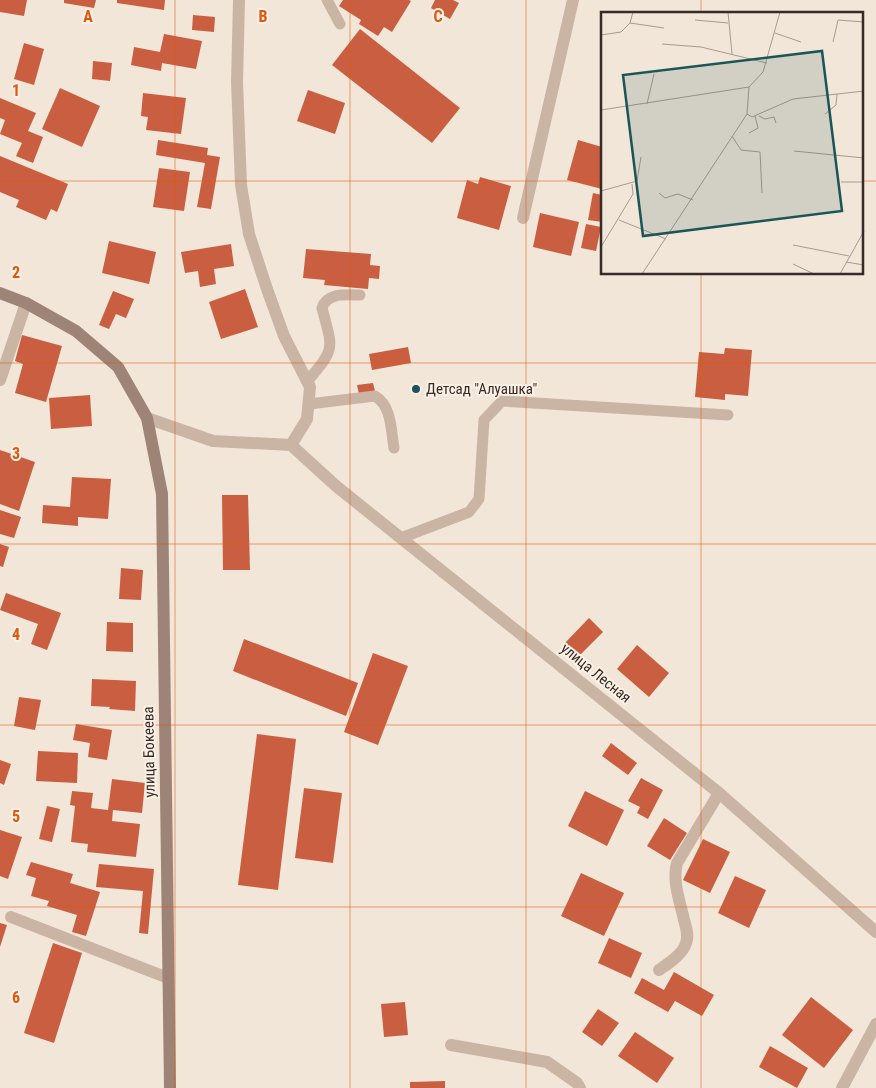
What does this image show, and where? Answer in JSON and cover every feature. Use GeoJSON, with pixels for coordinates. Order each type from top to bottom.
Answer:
{"type":"FeatureCollection","features":[{"type":"Feature","properties":{"kind":"main road","name":"улица Бокеева"},"geometry":{"type":"LineString","coordinates":[[0,293],[26,303],[76,331],[118,367],[147,418],[162,494],[170,1088]]}},
{"type":"Feature","properties":{"kind":"street"},"geometry":{"type":"LineString","coordinates":[[147,418],[213,442],[290,445],[308,419],[310,387],[284,336],[249,234],[241,185],[237,82],[239,0]]}},
{"type":"Feature","properties":{"kind":"street"},"geometry":{"type":"LineString","coordinates":[[523,218],[573,0]]}},
{"type":"Feature","properties":{"kind":"street"},"geometry":{"type":"LineString","coordinates":[[0,380],[26,303]]}},
{"type":"Feature","properties":{"kind":"street","name":"улица Лесная"},"geometry":{"type":"LineString","coordinates":[[290,445],[336,486],[719,793],[876,932]]}},
{"type":"Feature","properties":{"kind":"street"},"geometry":{"type":"LineString","coordinates":[[659,970],[682,951],[688,934],[675,882],[677,863],[719,793]]}},
{"type":"Feature","properties":{"kind":"street"},"geometry":{"type":"LineString","coordinates":[[11,917],[168,978]]}},
{"type":"Feature","properties":{"kind":"street"},"geometry":{"type":"LineString","coordinates":[[842,1088],[876,1024]]}},
{"type":"Feature","properties":{"kind":"street"},"geometry":{"type":"LineString","coordinates":[[451,1046],[547,1062],[577,1083],[580,1088]]}},
{"type":"Feature","properties":{"kind":"lane"},"geometry":{"type":"LineString","coordinates":[[327,0],[340,24]]}},
{"type":"Feature","properties":{"kind":"lane"},"geometry":{"type":"LineString","coordinates":[[308,382],[330,353],[331,344],[322,308],[324,303],[334,296],[360,295]]}},
{"type":"Feature","properties":{"kind":"lane"},"geometry":{"type":"LineString","coordinates":[[309,404],[375,396],[382,400],[386,406],[394,448]]}},
{"type":"Feature","properties":{"kind":"lane"},"geometry":{"type":"LineString","coordinates":[[401,538],[469,512],[474,506],[478,499],[484,420],[502,401],[728,414]]}},
{"type":"Feature","properties":{"kind":"building"},"geometry":{"type":"Polygon","coordinates":[[[0,0],[27,0],[24,16],[0,12],[0,0]]]}},
{"type":"Feature","properties":{"kind":"building"},"geometry":{"type":"Polygon","coordinates":[[[64,0],[96,0],[94,8],[64,3],[64,0]]]}},
{"type":"Feature","properties":{"kind":"building"},"geometry":{"type":"Polygon","coordinates":[[[117,0],[165,0],[164,10],[117,3],[117,0]]]}},
{"type":"Feature","properties":{"kind":"building"},"geometry":{"type":"Polygon","coordinates":[[[343,0],[411,1],[392,32],[384,27],[378,36],[359,24],[361,20],[339,6],[343,0]]]}},
{"type":"Feature","properties":{"kind":"building"},"geometry":{"type":"Polygon","coordinates":[[[435,0],[453,0],[459,3],[450,19],[431,8],[435,0]]]}},
{"type":"Feature","properties":{"kind":"building"},"geometry":{"type":"Polygon","coordinates":[[[193,15],[215,17],[214,32],[192,30],[193,15]]]}},
{"type":"Feature","properties":{"kind":"building"},"geometry":{"type":"Polygon","coordinates":[[[360,29],[460,108],[432,143],[332,65],[360,29]]]}},
{"type":"Feature","properties":{"kind":"building"},"geometry":{"type":"Polygon","coordinates":[[[164,34],[202,41],[196,69],[162,63],[161,71],[131,65],[134,47],[160,52],[164,34]]]}},
{"type":"Feature","properties":{"kind":"building"},"geometry":{"type":"Polygon","coordinates":[[[24,43],[44,49],[34,85],[14,79],[24,43]]]}},
{"type":"Feature","properties":{"kind":"building"},"geometry":{"type":"Polygon","coordinates":[[[93,61],[112,63],[110,81],[92,79],[93,61]]]}},
{"type":"Feature","properties":{"kind":"building"},"geometry":{"type":"Polygon","coordinates":[[[60,88],[100,106],[82,147],[42,129],[60,88]]]}},
{"type":"Feature","properties":{"kind":"building"},"geometry":{"type":"Polygon","coordinates":[[[308,90],[345,103],[335,134],[297,121],[308,90]]]}},
{"type":"Feature","properties":{"kind":"building"},"geometry":{"type":"Polygon","coordinates":[[[143,93],[186,98],[181,134],[146,130],[148,117],[141,116],[143,93]]]}},
{"type":"Feature","properties":{"kind":"building"},"geometry":{"type":"Polygon","coordinates":[[[0,98],[36,113],[28,131],[43,137],[33,163],[16,156],[22,143],[0,134],[5,120],[0,118],[0,98]]]}},
{"type":"Feature","properties":{"kind":"building"},"geometry":{"type":"Polygon","coordinates":[[[158,140],[208,148],[207,155],[220,157],[211,209],[197,207],[205,163],[156,155],[158,140]]]}},
{"type":"Feature","properties":{"kind":"building"},"geometry":{"type":"Polygon","coordinates":[[[578,140],[601,147],[601,189],[567,180],[578,140]]]}},
{"type":"Feature","properties":{"kind":"building"},"geometry":{"type":"Polygon","coordinates":[[[0,156],[68,184],[57,212],[51,209],[46,220],[16,207],[19,200],[0,192],[0,156]]]}},
{"type":"Feature","properties":{"kind":"building"},"geometry":{"type":"Polygon","coordinates":[[[159,168],[190,172],[184,211],[153,207],[159,168]]]}},
{"type":"Feature","properties":{"kind":"building"},"geometry":{"type":"Polygon","coordinates":[[[480,177],[511,186],[499,230],[457,218],[467,180],[478,184],[480,177]]]}},
{"type":"Feature","properties":{"kind":"building"},"geometry":{"type":"Polygon","coordinates":[[[593,193],[601,195],[601,222],[588,220],[593,193]]]}},
{"type":"Feature","properties":{"kind":"building"},"geometry":{"type":"Polygon","coordinates":[[[540,213],[579,222],[571,256],[533,247],[540,213]]]}},
{"type":"Feature","properties":{"kind":"building"},"geometry":{"type":"Polygon","coordinates":[[[586,224],[601,227],[596,251],[581,248],[586,224]]]}},
{"type":"Feature","properties":{"kind":"building"},"geometry":{"type":"Polygon","coordinates":[[[109,241],[156,252],[149,284],[102,273],[109,241]]]}},
{"type":"Feature","properties":{"kind":"building"},"geometry":{"type":"Polygon","coordinates":[[[231,244],[234,266],[214,269],[216,284],[200,287],[198,271],[185,273],[181,252],[231,244]]]}},
{"type":"Feature","properties":{"kind":"building"},"geometry":{"type":"Polygon","coordinates":[[[306,249],[371,254],[370,265],[380,266],[379,279],[369,278],[368,289],[324,285],[325,280],[303,278],[306,249]]]}},
{"type":"Feature","properties":{"kind":"building"},"geometry":{"type":"Polygon","coordinates":[[[245,289],[258,327],[221,339],[209,302],[245,289]]]}},
{"type":"Feature","properties":{"kind":"building"},"geometry":{"type":"Polygon","coordinates":[[[113,291],[134,299],[126,318],[116,314],[109,329],[99,325],[113,291]]]}},
{"type":"Feature","properties":{"kind":"building"},"geometry":{"type":"Polygon","coordinates":[[[22,335],[62,346],[46,402],[15,393],[23,364],[15,361],[22,335]]]}},
{"type":"Feature","properties":{"kind":"building"},"geometry":{"type":"Polygon","coordinates":[[[408,347],[411,363],[372,370],[369,354],[408,347]]]}},
{"type":"Feature","properties":{"kind":"building"},"geometry":{"type":"Polygon","coordinates":[[[725,348],[752,350],[748,396],[725,394],[725,400],[695,397],[699,352],[724,354],[725,348]]]}},
{"type":"Feature","properties":{"kind":"building"},"geometry":{"type":"Polygon","coordinates":[[[373,383],[375,391],[359,394],[357,385],[373,383]]]}},
{"type":"Feature","properties":{"kind":"building"},"geometry":{"type":"Polygon","coordinates":[[[90,395],[92,426],[51,429],[49,398],[90,395]]]}},
{"type":"Feature","properties":{"kind":"building"},"geometry":{"type":"Polygon","coordinates":[[[0,450],[35,462],[19,511],[0,504],[0,450]]]}},
{"type":"Feature","properties":{"kind":"building"},"geometry":{"type":"Polygon","coordinates":[[[72,477],[111,479],[108,519],[78,517],[78,526],[42,523],[43,505],[70,507],[72,477]]]}},
{"type":"Feature","properties":{"kind":"building"},"geometry":{"type":"Polygon","coordinates":[[[222,495],[248,495],[250,570],[223,570],[222,495]]]}},
{"type":"Feature","properties":{"kind":"building"},"geometry":{"type":"Polygon","coordinates":[[[0,510],[21,517],[14,538],[0,534],[0,510]]]}},
{"type":"Feature","properties":{"kind":"building"},"geometry":{"type":"Polygon","coordinates":[[[0,544],[9,547],[3,567],[0,566],[0,544]]]}},
{"type":"Feature","properties":{"kind":"building"},"geometry":{"type":"Polygon","coordinates":[[[121,568],[143,570],[141,600],[119,599],[121,568]]]}},
{"type":"Feature","properties":{"kind":"building"},"geometry":{"type":"Polygon","coordinates":[[[6,593],[61,613],[47,650],[31,644],[38,624],[0,610],[6,593]]]}},
{"type":"Feature","properties":{"kind":"building"},"geometry":{"type":"Polygon","coordinates":[[[589,618],[603,632],[577,658],[564,644],[589,618]]]}},
{"type":"Feature","properties":{"kind":"building"},"geometry":{"type":"Polygon","coordinates":[[[107,622],[133,623],[133,652],[106,651],[107,622]]]}},
{"type":"Feature","properties":{"kind":"building"},"geometry":{"type":"Polygon","coordinates":[[[244,639],[358,683],[346,716],[233,671],[244,639]]]}},
{"type":"Feature","properties":{"kind":"building"},"geometry":{"type":"Polygon","coordinates":[[[637,645],[669,673],[649,697],[617,669],[637,645]]]}},
{"type":"Feature","properties":{"kind":"building"},"geometry":{"type":"Polygon","coordinates":[[[373,653],[408,666],[378,745],[344,732],[373,653]]]}},
{"type":"Feature","properties":{"kind":"building"},"geometry":{"type":"Polygon","coordinates":[[[92,679],[136,681],[135,711],[91,706],[92,679]]]}},
{"type":"Feature","properties":{"kind":"building"},"geometry":{"type":"Polygon","coordinates":[[[19,697],[41,700],[35,730],[14,726],[19,697]]]}},
{"type":"Feature","properties":{"kind":"building"},"geometry":{"type":"Polygon","coordinates":[[[76,724],[112,730],[107,760],[88,757],[90,743],[73,740],[76,724]]]}},
{"type":"Feature","properties":{"kind":"building"},"geometry":{"type":"Polygon","coordinates":[[[257,734],[296,739],[278,890],[238,885],[257,734]]]}},
{"type":"Feature","properties":{"kind":"building"},"geometry":{"type":"Polygon","coordinates":[[[611,743],[637,763],[628,775],[602,756],[611,743]]]}},
{"type":"Feature","properties":{"kind":"building"},"geometry":{"type":"Polygon","coordinates":[[[38,751],[78,753],[77,783],[36,781],[38,751]]]}},
{"type":"Feature","properties":{"kind":"building"},"geometry":{"type":"Polygon","coordinates":[[[0,760],[11,764],[4,785],[0,783],[0,760]]]}},
{"type":"Feature","properties":{"kind":"building"},"geometry":{"type":"Polygon","coordinates":[[[641,778],[663,790],[648,819],[637,813],[640,807],[628,801],[641,778]]]}},
{"type":"Feature","properties":{"kind":"building"},"geometry":{"type":"Polygon","coordinates":[[[112,779],[145,783],[142,813],[113,810],[112,821],[140,824],[136,857],[87,852],[88,844],[71,842],[75,806],[70,805],[72,791],[93,793],[91,808],[108,810],[112,779]]]}},
{"type":"Feature","properties":{"kind":"building"},"geometry":{"type":"Polygon","coordinates":[[[304,788],[342,793],[333,863],[295,858],[304,788]]]}},
{"type":"Feature","properties":{"kind":"building"},"geometry":{"type":"Polygon","coordinates":[[[585,791],[624,810],[607,846],[568,826],[585,791]]]}},
{"type":"Feature","properties":{"kind":"building"},"geometry":{"type":"Polygon","coordinates":[[[47,806],[60,809],[52,842],[39,839],[47,806]]]}},
{"type":"Feature","properties":{"kind":"building"},"geometry":{"type":"Polygon","coordinates":[[[664,818],[687,833],[670,860],[647,846],[664,818]]]}},
{"type":"Feature","properties":{"kind":"building"},"geometry":{"type":"Polygon","coordinates":[[[0,830],[22,837],[8,879],[0,876],[0,830]]]}},
{"type":"Feature","properties":{"kind":"building"},"geometry":{"type":"Polygon","coordinates":[[[703,839],[730,852],[710,893],[683,880],[703,839]]]}},
{"type":"Feature","properties":{"kind":"building"},"geometry":{"type":"Polygon","coordinates":[[[31,862],[73,874],[70,883],[100,892],[86,936],[72,932],[77,915],[47,906],[49,901],[31,896],[36,878],[26,875],[31,862]]]}},
{"type":"Feature","properties":{"kind":"building"},"geometry":{"type":"Polygon","coordinates":[[[99,864],[154,869],[148,934],[139,933],[143,891],[96,887],[99,864]]]}},
{"type":"Feature","properties":{"kind":"building"},"geometry":{"type":"Polygon","coordinates":[[[581,873],[624,893],[604,936],[561,916],[581,873]]]}},
{"type":"Feature","properties":{"kind":"building"},"geometry":{"type":"Polygon","coordinates":[[[735,876],[766,890],[749,928],[718,913],[735,876]]]}},
{"type":"Feature","properties":{"kind":"building"},"geometry":{"type":"Polygon","coordinates":[[[0,923],[7,925],[0,947],[0,923]]]}},
{"type":"Feature","properties":{"kind":"building"},"geometry":{"type":"Polygon","coordinates":[[[609,938],[642,953],[631,978],[598,963],[609,938]]]}},
{"type":"Feature","properties":{"kind":"building"},"geometry":{"type":"Polygon","coordinates":[[[53,943],[82,953],[54,1043],[24,1033],[53,943]]]}},
{"type":"Feature","properties":{"kind":"building"},"geometry":{"type":"Polygon","coordinates":[[[674,972],[714,995],[702,1016],[675,1001],[668,1012],[634,993],[642,978],[664,990],[674,972]]]}},
{"type":"Feature","properties":{"kind":"building"},"geometry":{"type":"Polygon","coordinates":[[[811,997],[853,1030],[824,1068],[782,1035],[811,997]]]}},
{"type":"Feature","properties":{"kind":"building"},"geometry":{"type":"Polygon","coordinates":[[[405,1002],[408,1035],[384,1037],[381,1004],[405,1002]]]}},
{"type":"Feature","properties":{"kind":"building"},"geometry":{"type":"Polygon","coordinates":[[[598,1009],[619,1023],[602,1046],[582,1032],[598,1009]]]}},
{"type":"Feature","properties":{"kind":"building"},"geometry":{"type":"Polygon","coordinates":[[[635,1032],[674,1058],[657,1083],[618,1056],[635,1032]]]}},
{"type":"Feature","properties":{"kind":"building"},"geometry":{"type":"Polygon","coordinates":[[[770,1046],[808,1068],[797,1088],[759,1067],[770,1046]]]}},
{"type":"Feature","properties":{"kind":"building"},"geometry":{"type":"Polygon","coordinates":[[[445,1081],[445,1088],[410,1088],[410,1082],[445,1081]]]}},
{"type":"Feature","properties":{"kind":"place","name":"Детсад \"Алуашка\""},"geometry":{"type":"Point","coordinates":[416,389]}}]}
